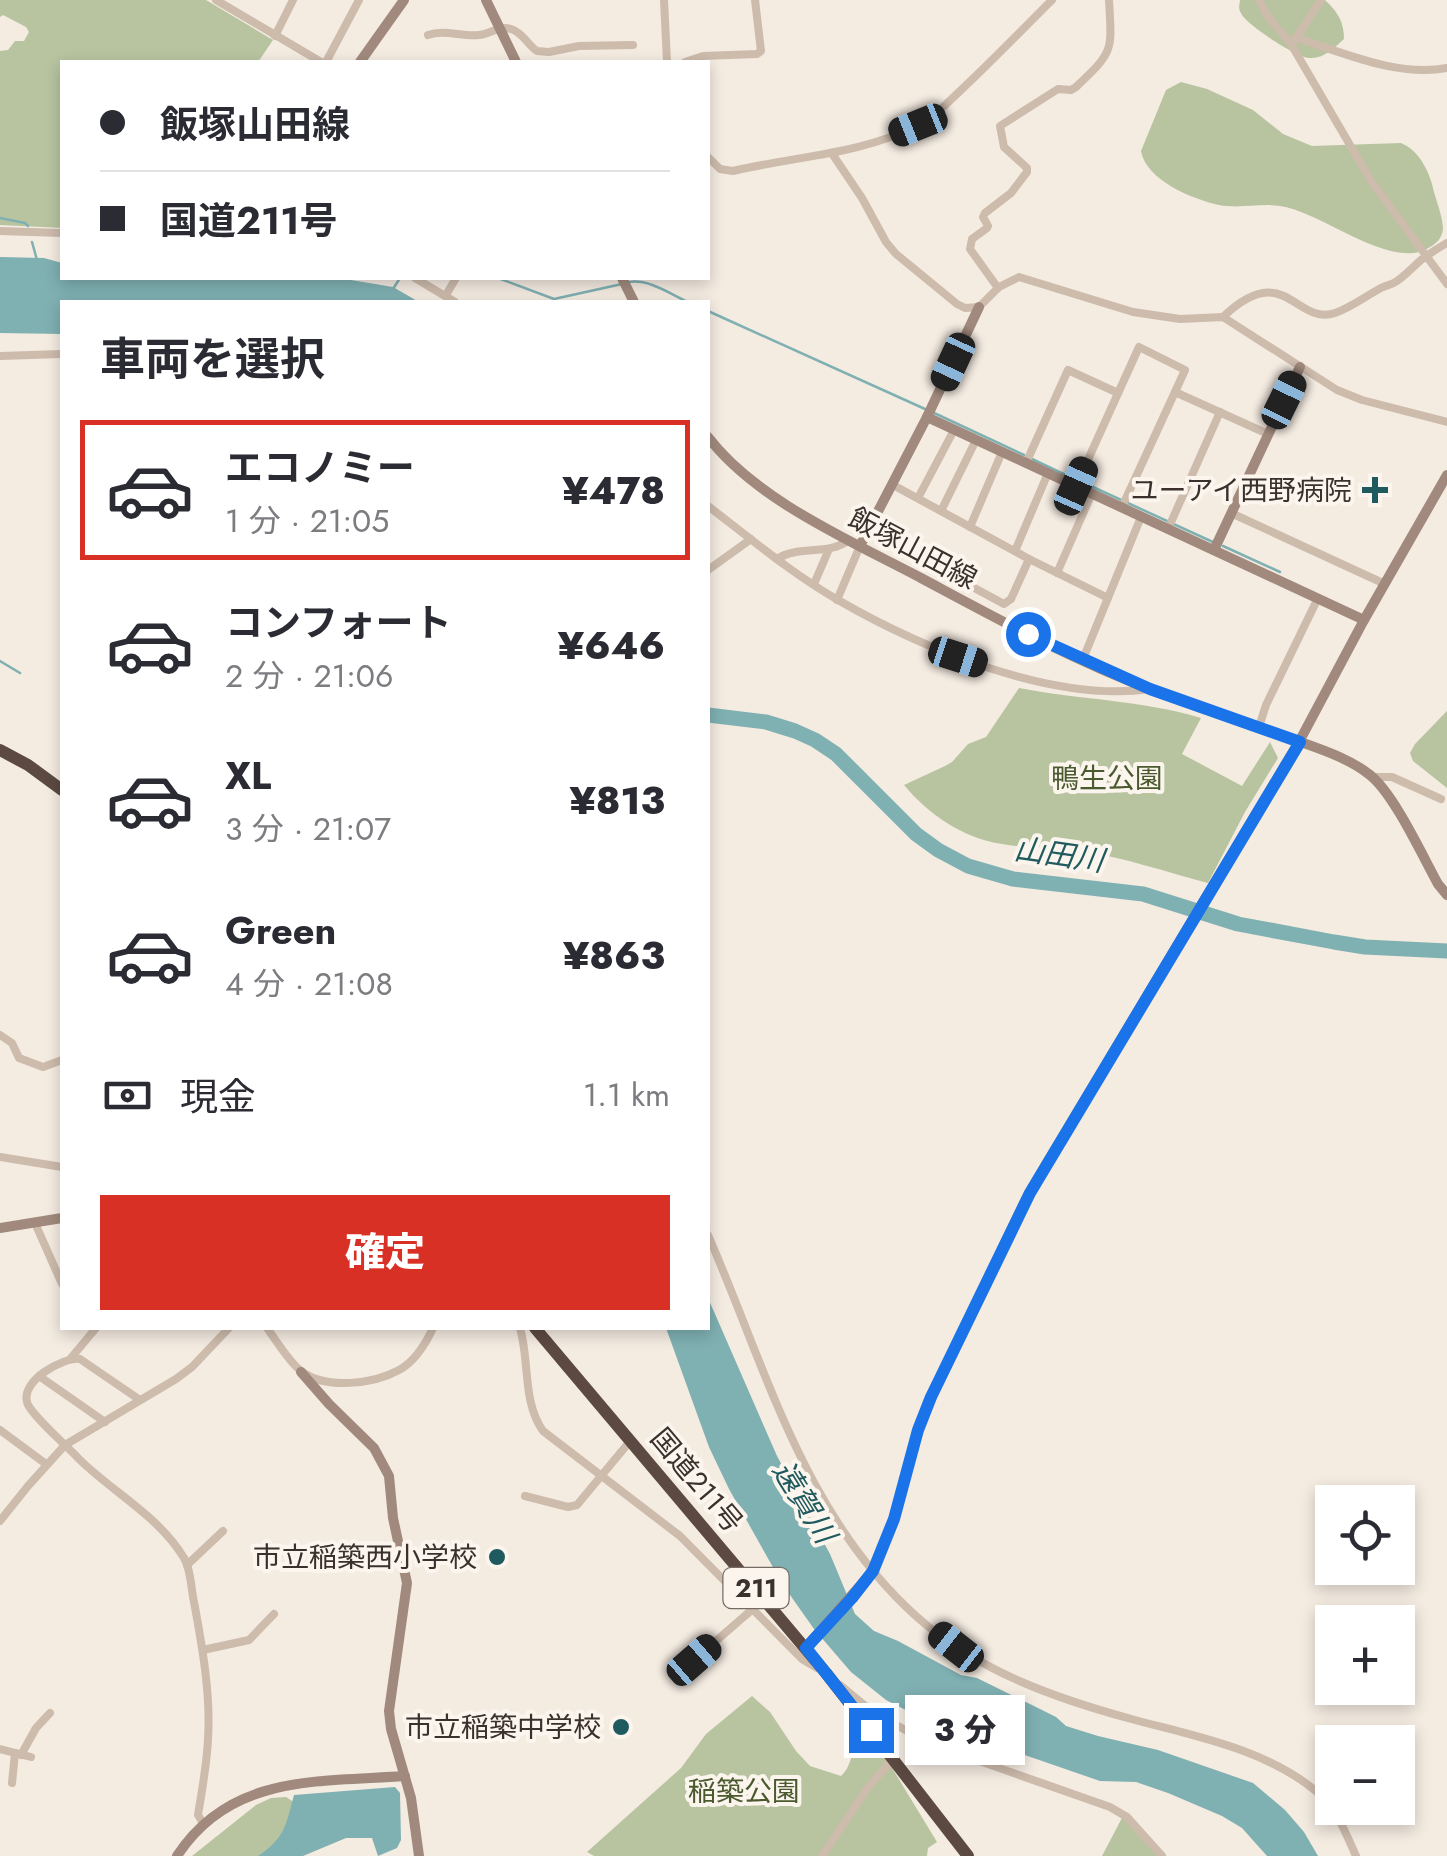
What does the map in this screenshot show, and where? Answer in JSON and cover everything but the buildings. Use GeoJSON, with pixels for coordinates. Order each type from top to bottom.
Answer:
{"type":"FeatureCollection","features":[{"type":"Feature","properties":{"kind":"highway"},"geometry":{"type":"LineString","coordinates":[[0,750],[60,789]]}},
{"type":"Feature","properties":{"kind":"highway","name":"国道211号"},"geometry":{"type":"LineString","coordinates":[[536,1330],[760,1602],[808,1645],[968,1856]]}},
{"type":"Feature","properties":{"kind":"street"},"geometry":{"type":"LineString","coordinates":[[275,36],[293,0]]}},
{"type":"Feature","properties":{"kind":"street"},"geometry":{"type":"LineString","coordinates":[[325,60],[359,0]]}},
{"type":"Feature","properties":{"kind":"street"},"geometry":{"type":"LineString","coordinates":[[361,60],[404,0]]}},
{"type":"Feature","properties":{"kind":"street"},"geometry":{"type":"LineString","coordinates":[[486,0],[515,60]]}},
{"type":"Feature","properties":{"kind":"street"},"geometry":{"type":"LineString","coordinates":[[664,0],[667,60]]}},
{"type":"Feature","properties":{"kind":"street"},"geometry":{"type":"LineString","coordinates":[[691,60],[761,51],[754,0]]}},
{"type":"Feature","properties":{"kind":"street"},"geometry":{"type":"LineString","coordinates":[[710,158],[726,172],[833,154],[907,130],[937,113],[1052,0]]}},
{"type":"Feature","properties":{"kind":"street"},"geometry":{"type":"LineString","coordinates":[[998,288],[970,244],[988,228],[985,213],[1012,192],[1026,172],[1027,168],[1004,147],[1000,126],[1058,90],[1076,87],[1108,55],[1109,0]]}},
{"type":"Feature","properties":{"kind":"street"},"geometry":{"type":"LineString","coordinates":[[1259,0],[1268,18],[1294,41],[1371,181],[1447,284]]}},
{"type":"Feature","properties":{"kind":"street"},"geometry":{"type":"LineString","coordinates":[[1294,41],[1322,0]]}},
{"type":"Feature","properties":{"kind":"street"},"geometry":{"type":"LineString","coordinates":[[221,2],[320,60]]}},
{"type":"Feature","properties":{"kind":"street"},"geometry":{"type":"LineString","coordinates":[[428,35],[484,35],[510,28],[537,51],[549,52],[578,46],[633,45]]}},
{"type":"Feature","properties":{"kind":"street"},"geometry":{"type":"LineString","coordinates":[[1294,41],[1398,68],[1447,68]]}},
{"type":"Feature","properties":{"kind":"street"},"geometry":{"type":"LineString","coordinates":[[833,154],[896,254],[956,304],[965,308],[979,306]]}},
{"type":"Feature","properties":{"kind":"street"},"geometry":{"type":"LineString","coordinates":[[0,231],[60,233]]}},
{"type":"Feature","properties":{"kind":"street"},"geometry":{"type":"LineString","coordinates":[[1224,317],[1252,294],[1268,293],[1287,296],[1319,316],[1332,314],[1395,283],[1425,256],[1447,243]]}},
{"type":"Feature","properties":{"kind":"street"},"geometry":{"type":"LineString","coordinates":[[837,600],[979,306],[998,288],[1019,278],[1134,312],[1180,319],[1224,317],[1338,390],[1447,422]]}},
{"type":"Feature","properties":{"kind":"street"},"geometry":{"type":"LineString","coordinates":[[419,280],[452,300]]}},
{"type":"Feature","properties":{"kind":"street"},"geometry":{"type":"LineString","coordinates":[[446,295],[455,280]]}},
{"type":"Feature","properties":{"kind":"street"},"geometry":{"type":"LineString","coordinates":[[1076,486],[1139,347],[1186,370],[1122,508]]}},
{"type":"Feature","properties":{"kind":"street"},"geometry":{"type":"LineString","coordinates":[[0,356],[60,354]]}},
{"type":"Feature","properties":{"kind":"street"},"geometry":{"type":"LineString","coordinates":[[1214,550],[1300,367]]}},
{"type":"Feature","properties":{"kind":"street"},"geometry":{"type":"LineString","coordinates":[[1026,462],[1068,370],[1118,393]]}},
{"type":"Feature","properties":{"kind":"street"},"geometry":{"type":"LineString","coordinates":[[1175,392],[1268,434]]}},
{"type":"Feature","properties":{"kind":"street"},"geometry":{"type":"LineString","coordinates":[[1168,528],[1220,412]]}},
{"type":"Feature","properties":{"kind":"street"},"geometry":{"type":"LineString","coordinates":[[926,417],[1364,620]]}},
{"type":"Feature","properties":{"kind":"street"},"geometry":{"type":"LineString","coordinates":[[918,498],[954,430]]}},
{"type":"Feature","properties":{"kind":"street","name":"飯塚山田線"},"geometry":{"type":"LineString","coordinates":[[710,440],[744,477],[777,500],[1028,634],[1150,689],[1341,758],[1373,777],[1447,895]]}},
{"type":"Feature","properties":{"kind":"street"},"geometry":{"type":"LineString","coordinates":[[941,511],[976,440]]}},
{"type":"Feature","properties":{"kind":"street"},"geometry":{"type":"LineString","coordinates":[[970,527],[1002,452]]}},
{"type":"Feature","properties":{"kind":"street"},"geometry":{"type":"LineString","coordinates":[[1015,551],[1048,473]]}},
{"type":"Feature","properties":{"kind":"street"},"geometry":{"type":"LineString","coordinates":[[808,1645],[873,1571],[894,1519],[931,1397],[1030,1193],[1300,742],[1447,475]]}},
{"type":"Feature","properties":{"kind":"street"},"geometry":{"type":"LineString","coordinates":[[892,485],[1108,598]]}},
{"type":"Feature","properties":{"kind":"street"},"geometry":{"type":"LineString","coordinates":[[1058,573],[1092,493]]}},
{"type":"Feature","properties":{"kind":"street"},"geometry":{"type":"LineString","coordinates":[[710,508],[837,600],[943,650],[1039,681],[1110,692],[1150,689]]}},
{"type":"Feature","properties":{"kind":"street"},"geometry":{"type":"LineString","coordinates":[[1231,513],[1385,584]]}},
{"type":"Feature","properties":{"kind":"street"},"geometry":{"type":"LineString","coordinates":[[1083,660],[1142,516]]}},
{"type":"Feature","properties":{"kind":"street"},"geometry":{"type":"LineString","coordinates":[[868,531],[1004,604],[1010,600],[1029,559]]}},
{"type":"Feature","properties":{"kind":"street"},"geometry":{"type":"LineString","coordinates":[[710,569],[752,540]]}},
{"type":"Feature","properties":{"kind":"street"},"geometry":{"type":"LineString","coordinates":[[777,559],[784,554],[829,549],[849,540]]}},
{"type":"Feature","properties":{"kind":"street"},"geometry":{"type":"LineString","coordinates":[[814,584],[829,549]]}},
{"type":"Feature","properties":{"kind":"street"},"geometry":{"type":"LineString","coordinates":[[1259,727],[1318,598]]}},
{"type":"Feature","properties":{"kind":"street"},"geometry":{"type":"LineString","coordinates":[[1373,777],[1392,777],[1441,798]]}},
{"type":"Feature","properties":{"kind":"street"},"geometry":{"type":"LineString","coordinates":[[0,1035],[12,1044],[19,1058],[43,1067],[60,1061]]}},
{"type":"Feature","properties":{"kind":"street"},"geometry":{"type":"LineString","coordinates":[[0,1157],[60,1166]]}},
{"type":"Feature","properties":{"kind":"street"},"geometry":{"type":"LineString","coordinates":[[0,1228],[60,1218]]}},
{"type":"Feature","properties":{"kind":"street"},"geometry":{"type":"LineString","coordinates":[[35,1222],[60,1279]]}},
{"type":"Feature","properties":{"kind":"street"},"geometry":{"type":"LineString","coordinates":[[710,1240],[789,1437],[839,1527],[873,1571],[917,1616],[956,1647],[1024,1684],[1057,1697],[1186,1732],[1287,1772],[1318,1792],[1333,1810],[1356,1856]]}},
{"type":"Feature","properties":{"kind":"street"},"geometry":{"type":"LineString","coordinates":[[94,1330],[72,1358],[39,1376],[28,1389],[27,1403],[97,1477],[137,1507],[186,1560],[203,1650],[209,1735],[198,1815],[203,1823]]}},
{"type":"Feature","properties":{"kind":"street"},"geometry":{"type":"LineString","coordinates":[[0,1521],[65,1445],[176,1379],[227,1330]]}},
{"type":"Feature","properties":{"kind":"street"},"geometry":{"type":"LineString","coordinates":[[269,1330],[329,1404],[374,1448],[389,1476],[392,1518],[407,1583],[389,1711],[411,1798],[419,1856]]}},
{"type":"Feature","properties":{"kind":"street"},"geometry":{"type":"LineString","coordinates":[[301,1372],[330,1384],[378,1378],[400,1370],[418,1354],[432,1330]]}},
{"type":"Feature","properties":{"kind":"street"},"geometry":{"type":"LineString","coordinates":[[520,1330],[532,1412],[543,1431],[680,1536],[802,1658],[826,1672],[874,1713],[932,1744],[1110,1807],[1127,1818],[1162,1856]]}},
{"type":"Feature","properties":{"kind":"street"},"geometry":{"type":"LineString","coordinates":[[72,1358],[80,1359],[140,1400]]}},
{"type":"Feature","properties":{"kind":"street"},"geometry":{"type":"LineString","coordinates":[[39,1376],[106,1422]]}},
{"type":"Feature","properties":{"kind":"street"},"geometry":{"type":"LineString","coordinates":[[1,1433],[46,1464]]}},
{"type":"Feature","properties":{"kind":"street"},"geometry":{"type":"LineString","coordinates":[[525,1496],[568,1507],[578,1505],[630,1440]]}},
{"type":"Feature","properties":{"kind":"street"},"geometry":{"type":"LineString","coordinates":[[187,1565],[223,1531]]}},
{"type":"Feature","properties":{"kind":"street"},"geometry":{"type":"LineString","coordinates":[[694,1660],[760,1602]]}},
{"type":"Feature","properties":{"kind":"street"},"geometry":{"type":"LineString","coordinates":[[203,1650],[250,1640],[274,1614]]}},
{"type":"Feature","properties":{"kind":"street"},"geometry":{"type":"LineString","coordinates":[[12,1783],[18,1754],[50,1713]]}},
{"type":"Feature","properties":{"kind":"street"},"geometry":{"type":"LineString","coordinates":[[0,1749],[31,1758]]}},
{"type":"Feature","properties":{"kind":"street"},"geometry":{"type":"LineString","coordinates":[[822,1856],[866,1790],[894,1758]]}},
{"type":"Feature","properties":{"kind":"street"},"geometry":{"type":"LineString","coordinates":[[177,1856],[203,1823],[244,1799],[281,1785],[405,1776]]}},
{"type":"Feature","properties":{"kind":"green space"},"geometry":{"type":"Polygon","coordinates":[[[0,0],[206,0],[273,40],[259,60],[60,60],[60,228],[0,225],[0,51],[8,50],[15,41],[24,41],[29,32],[3,15],[0,17],[0,0]]]}},
{"type":"Feature","properties":{"kind":"green space"},"geometry":{"type":"Polygon","coordinates":[[[1240,0],[1325,0],[1339,18],[1344,39],[1320,57],[1304,57],[1246,20],[1239,9],[1240,0]]]}},
{"type":"Feature","properties":{"kind":"green space"},"geometry":{"type":"Polygon","coordinates":[[[1181,82],[1253,110],[1283,134],[1312,146],[1401,143],[1408,147],[1430,177],[1442,220],[1440,238],[1415,253],[1397,252],[1377,247],[1297,210],[1272,205],[1219,205],[1172,187],[1152,171],[1141,151],[1166,90],[1181,82]]]}},
{"type":"Feature","properties":{"kind":"green space","name":"鴨生公園"},"geometry":{"type":"Polygon","coordinates":[[[1019,688],[1156,707],[1201,718],[1182,754],[1242,786],[1270,742],[1278,758],[1208,883],[1096,854],[988,841],[948,824],[914,796],[904,785],[952,762],[968,744],[986,737],[1019,688]]]}},
{"type":"Feature","properties":{"kind":"green space"},"geometry":{"type":"Polygon","coordinates":[[[1447,711],[1447,788],[1413,761],[1410,753],[1447,711]]]}},
{"type":"Feature","properties":{"kind":"green space","name":"稲築公園"},"geometry":{"type":"Polygon","coordinates":[[[752,1696],[770,1712],[810,1766],[841,1776],[857,1744],[866,1746],[870,1742],[889,1763],[937,1842],[928,1848],[927,1856],[594,1856],[587,1852],[681,1768],[706,1734],[752,1696]]]}},
{"type":"Feature","properties":{"kind":"green space"},"geometry":{"type":"Polygon","coordinates":[[[286,1797],[300,1806],[292,1856],[192,1856],[256,1805],[286,1797]]]}},
{"type":"Feature","properties":{"kind":"green space"},"geometry":{"type":"Polygon","coordinates":[[[1123,1816],[1163,1856],[1102,1856],[1123,1816]]]}},
{"type":"Feature","properties":{"kind":"water"},"geometry":{"type":"Polygon","coordinates":[[[0,257],[60,262],[60,280],[351,280],[393,287],[416,300],[60,300],[60,334],[0,333],[0,257]]]}},
{"type":"Feature","properties":{"kind":"water"},"geometry":{"type":"Polygon","coordinates":[[[710,1303],[777,1456],[830,1554],[855,1614],[874,1631],[1032,1705],[1066,1726],[1158,1750],[1253,1783],[1285,1810],[1318,1856],[1267,1856],[1242,1828],[1168,1793],[1136,1782],[1100,1781],[929,1722],[886,1700],[851,1672],[783,1585],[709,1447],[667,1330],[710,1330],[710,1303]]]}},
{"type":"Feature","properties":{"kind":"water"},"geometry":{"type":"Polygon","coordinates":[[[395,1787],[400,1793],[401,1840],[397,1848],[378,1856],[372,1838],[346,1838],[303,1856],[258,1856],[283,1830],[294,1795],[395,1787]]]}},
{"type":"Feature","properties":{"kind":"waterway"},"geometry":{"type":"LineString","coordinates":[[0,218],[28,226]]}},
{"type":"Feature","properties":{"kind":"waterway"},"geometry":{"type":"LineString","coordinates":[[32,242],[37,260]]}},
{"type":"Feature","properties":{"kind":"waterway"},"geometry":{"type":"LineString","coordinates":[[393,289],[399,280]]}},
{"type":"Feature","properties":{"kind":"waterway"},"geometry":{"type":"LineString","coordinates":[[503,280],[554,299],[622,284]]}},
{"type":"Feature","properties":{"kind":"waterway"},"geometry":{"type":"LineString","coordinates":[[629,282],[652,285],[684,300]]}},
{"type":"Feature","properties":{"kind":"waterway"},"geometry":{"type":"LineString","coordinates":[[710,312],[925,409]]}},
{"type":"Feature","properties":{"kind":"waterway"},"geometry":{"type":"LineString","coordinates":[[932,412],[1024,455]]}},
{"type":"Feature","properties":{"kind":"waterway"},"geometry":{"type":"LineString","coordinates":[[1032,459],[1074,479]]}},
{"type":"Feature","properties":{"kind":"waterway"},"geometry":{"type":"LineString","coordinates":[[1082,482],[1215,543]]}},
{"type":"Feature","properties":{"kind":"waterway"},"geometry":{"type":"LineString","coordinates":[[1223,546],[1280,572]]}},
{"type":"Feature","properties":{"kind":"waterway"},"geometry":{"type":"LineString","coordinates":[[0,661],[20,673]]}},
{"type":"Feature","properties":{"kind":"waterway","name":"山田川"},"geometry":{"type":"LineString","coordinates":[[710,715],[766,722],[815,740],[836,754],[916,834],[968,866],[1013,879],[1143,894],[1238,924],[1334,942],[1447,951]]}},
{"type":"Feature","properties":{"kind":"place","name":"ユーアイ西野病院"},"geometry":{"type":"Point","coordinates":[1375,490]}},
{"type":"Feature","properties":{"kind":"place","name":"市立稲築西小学校"},"geometry":{"type":"Point","coordinates":[497,1557]}},
{"type":"Feature","properties":{"kind":"place","name":"市立稲築中学校"},"geometry":{"type":"Point","coordinates":[621,1727]}},
{"type":"Feature","properties":{"kind":"route"},"geometry":{"type":"LineString","coordinates":[[871,1730],[806,1648],[873,1571],[894,1519],[931,1397],[1030,1193],[1300,742],[1150,689],[1028,634]]}},
{"type":"Feature","properties":{"kind":"water label","name":"遠賀川"},"geometry":{"type":"Point","coordinates":[804,1502]}}]}
